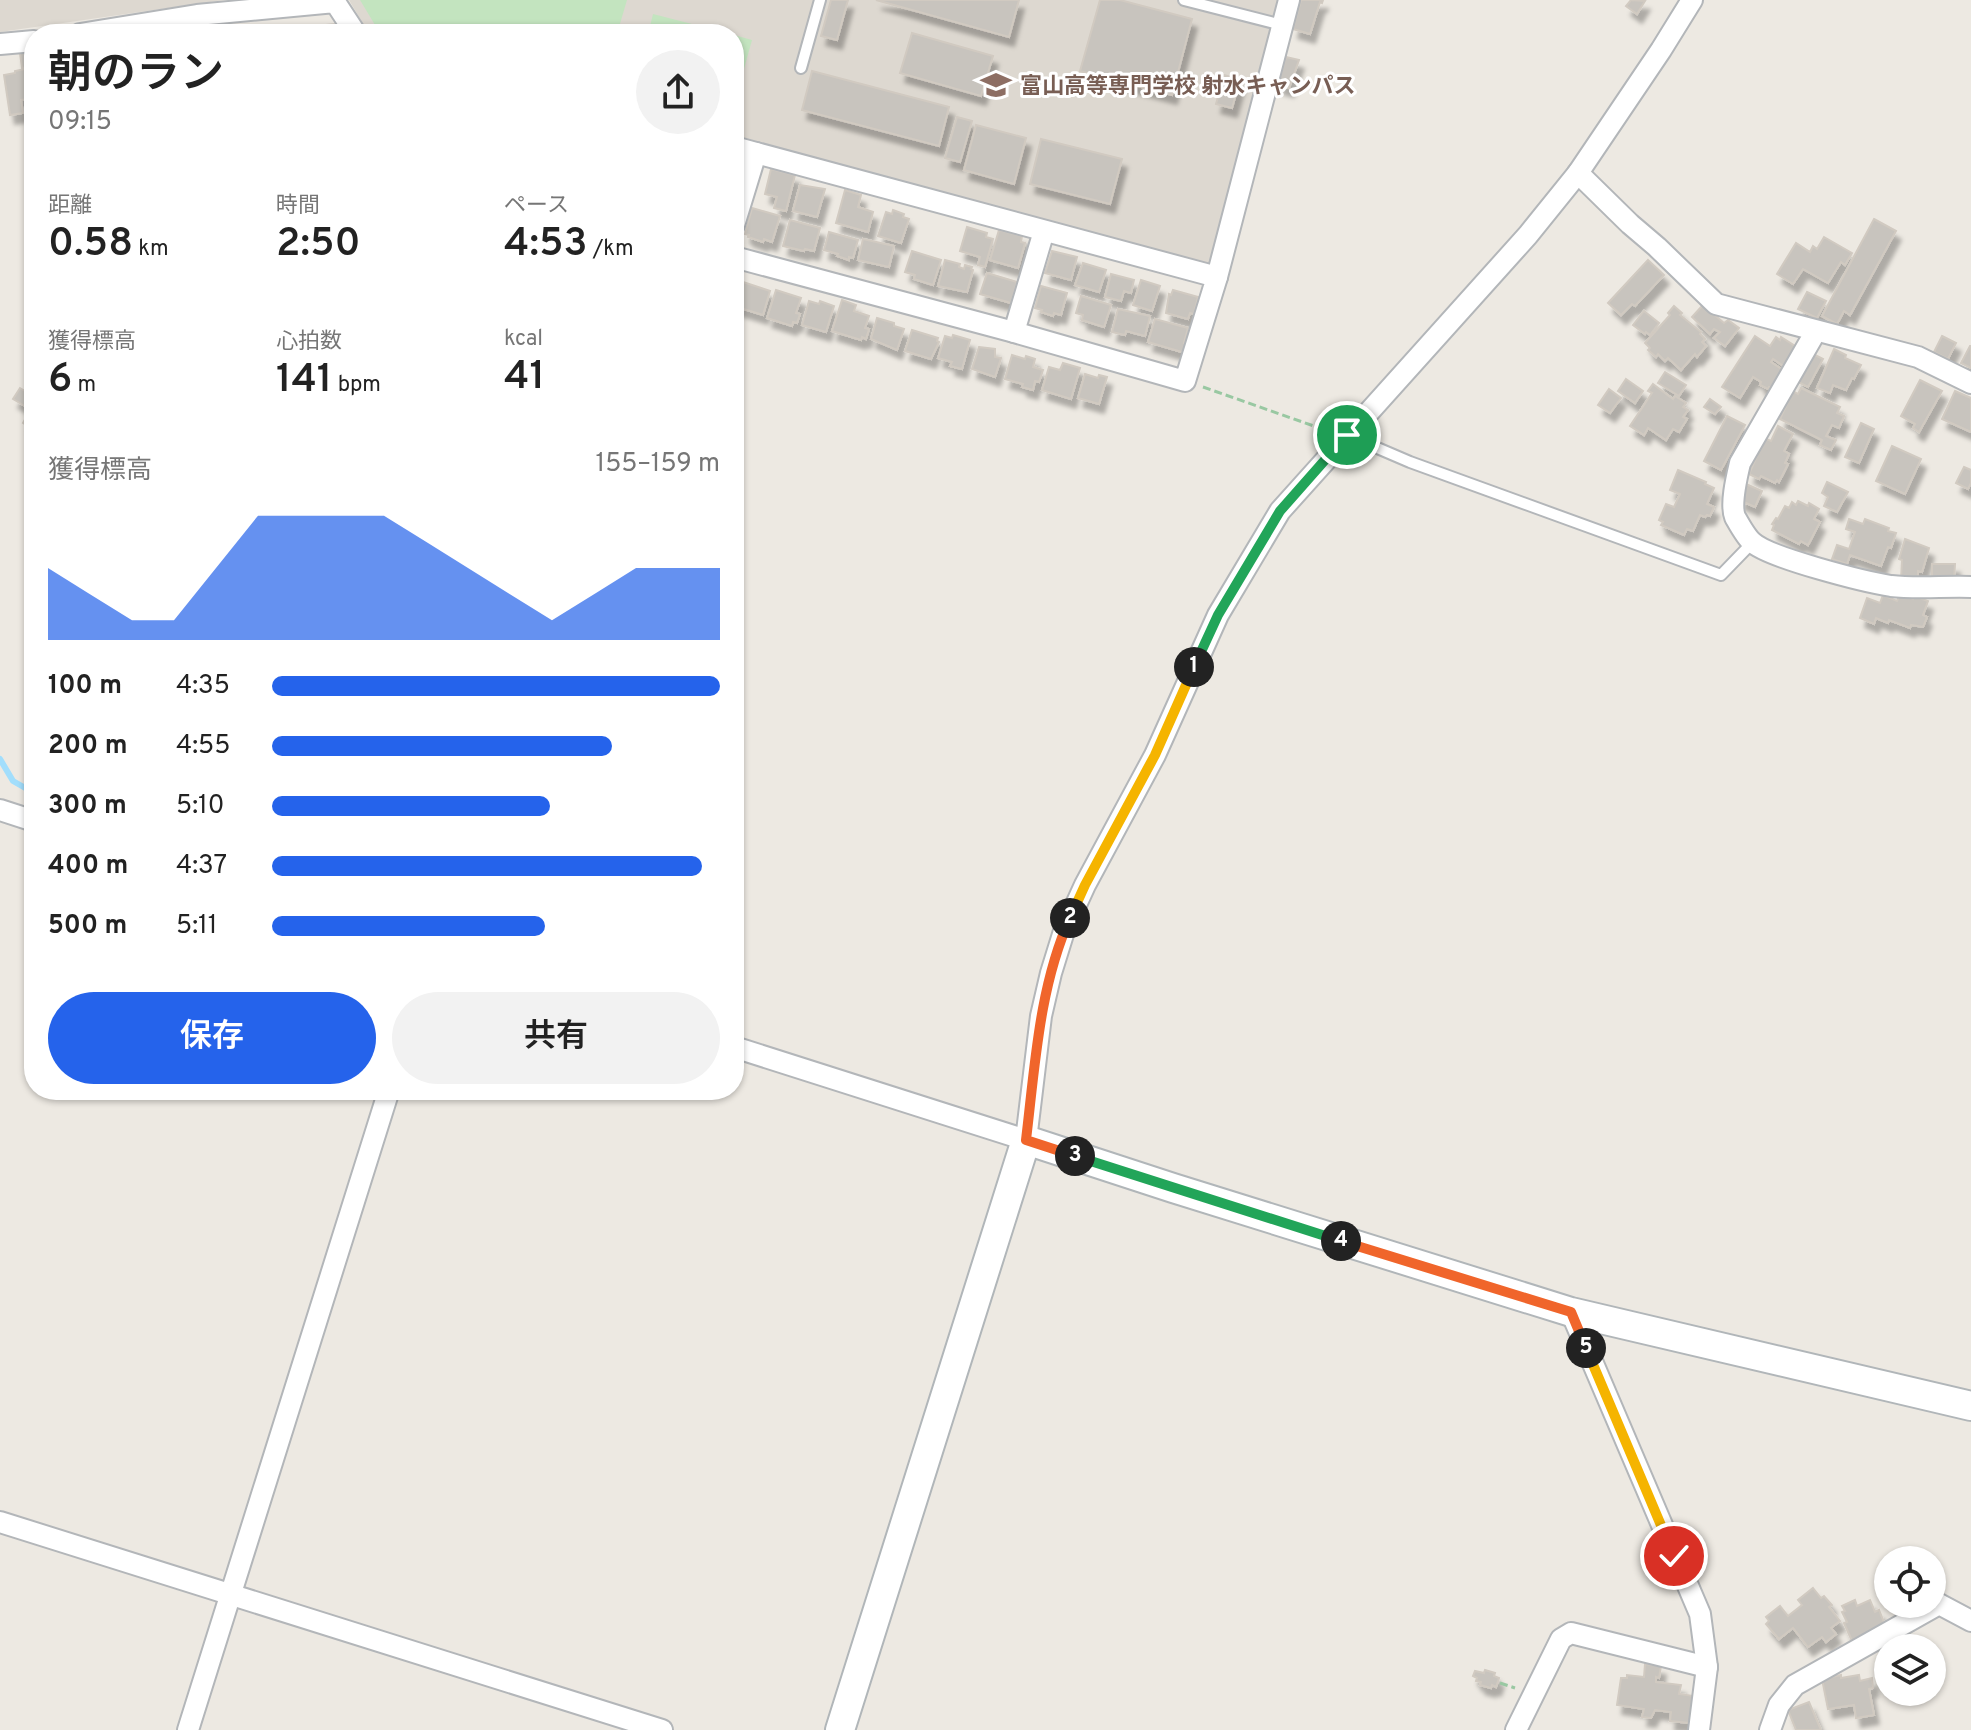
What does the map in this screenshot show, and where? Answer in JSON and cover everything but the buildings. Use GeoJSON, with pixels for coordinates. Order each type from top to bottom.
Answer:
{"type":"FeatureCollection","features":[{"type":"Feature","properties":{"kind":"street"},"geometry":{"type":"LineString","coordinates":[[744,260],[1185,381],[1217,277],[1289,0]]}},
{"type":"Feature","properties":{"kind":"street"},"geometry":{"type":"LineString","coordinates":[[840,1730],[1027,1131],[1041,1016],[1051,973],[1064,931],[1085,885],[1155,755],[1218,615],[1280,511],[1528,235],[1578,173],[1692,0]]}},
{"type":"Feature","properties":{"kind":"street"},"geometry":{"type":"LineString","coordinates":[[198,24],[315,2],[335,2],[349,24]]}},
{"type":"Feature","properties":{"kind":"street"},"geometry":{"type":"LineString","coordinates":[[0,44],[24,42]]}},
{"type":"Feature","properties":{"kind":"street"},"geometry":{"type":"LineString","coordinates":[[744,150],[1217,277]]}},
{"type":"Feature","properties":{"kind":"street"},"geometry":{"type":"LineString","coordinates":[[744,192],[756,153]]}},
{"type":"Feature","properties":{"kind":"street"},"geometry":{"type":"LineString","coordinates":[[1578,173],[1716,304],[1918,357],[1971,383]]}},
{"type":"Feature","properties":{"kind":"street"},"geometry":{"type":"LineString","coordinates":[[1014,332],[1044,231]]}},
{"type":"Feature","properties":{"kind":"street"},"geometry":{"type":"LineString","coordinates":[[1816,331],[1740,463],[1735,480],[1733,514],[1752,543],[1773,554],[1893,586],[1971,587]]}},
{"type":"Feature","properties":{"kind":"street"},"geometry":{"type":"LineString","coordinates":[[0,810],[24,818]]}},
{"type":"Feature","properties":{"kind":"street"},"geometry":{"type":"LineString","coordinates":[[744,1050],[1027,1131],[1173,1188],[1571,1312],[1971,1406]]}},
{"type":"Feature","properties":{"kind":"street"},"geometry":{"type":"LineString","coordinates":[[188,1730],[386,1100]]}},
{"type":"Feature","properties":{"kind":"street"},"geometry":{"type":"LineString","coordinates":[[1571,1312],[1700,1614],[1707,1667],[1699,1730]]}},
{"type":"Feature","properties":{"kind":"street"},"geometry":{"type":"LineString","coordinates":[[0,1522],[662,1730]]}},
{"type":"Feature","properties":{"kind":"street"},"geometry":{"type":"LineString","coordinates":[[1770,1730],[1779,1705],[1795,1685],[1939,1604],[1971,1621]]}},
{"type":"Feature","properties":{"kind":"street"},"geometry":{"type":"LineString","coordinates":[[1516,1730],[1561,1639],[1571,1633],[1707,1667]]}},
{"type":"Feature","properties":{"kind":"lane"},"geometry":{"type":"LineString","coordinates":[[801,68],[820,0]]}},
{"type":"Feature","properties":{"kind":"lane"},"geometry":{"type":"LineString","coordinates":[[1184,0],[1282,25]]}},
{"type":"Feature","properties":{"kind":"lane"},"geometry":{"type":"LineString","coordinates":[[1347,435],[1366,445],[1721,575],[1752,543]]}},
{"type":"Feature","properties":{"kind":"path"},"geometry":{"type":"LineString","coordinates":[[1185,381],[1332,433],[1347,435]]}},
{"type":"Feature","properties":{"kind":"shaded area"},"geometry":{"type":"Polygon","coordinates":[[[0,0],[224,0],[56,24],[24,24],[24,29],[0,32],[0,0]]]}},
{"type":"Feature","properties":{"kind":"shaded area","name":"富山高等専門学校 射水キャンパス"},"geometry":{"type":"Polygon","coordinates":[[[349,0],[1281,0],[1209,264],[744,140],[744,24],[363,24],[349,0]]]}},
{"type":"Feature","properties":{"kind":"green space"},"geometry":{"type":"Polygon","coordinates":[[[360,0],[627,0],[620,24],[374,24],[360,0]]]}},
{"type":"Feature","properties":{"kind":"green space"},"geometry":{"type":"Polygon","coordinates":[[[653,14],[692,24],[650,24],[653,14]]]}},
{"type":"Feature","properties":{"kind":"green space"},"geometry":{"type":"Polygon","coordinates":[[[744,38],[752,40],[744,69],[744,38]]]}},
{"type":"Feature","properties":{"kind":"waterway"},"geometry":{"type":"LineString","coordinates":[[0,759],[13,781],[24,787]]}},
{"type":"Feature","properties":{"kind":"place","name":"富山高等専門学校 射水キャンパス"},"geometry":{"type":"Point","coordinates":[996,85]}},
{"type":"Feature","properties":{"kind":"route"},"geometry":{"type":"LineString","coordinates":[[1347,435],[1280,511],[1218,615],[1155,755],[1085,885],[1064,931],[1041,1016],[1026,1140],[1571,1312],[1674,1556]]}}]}
